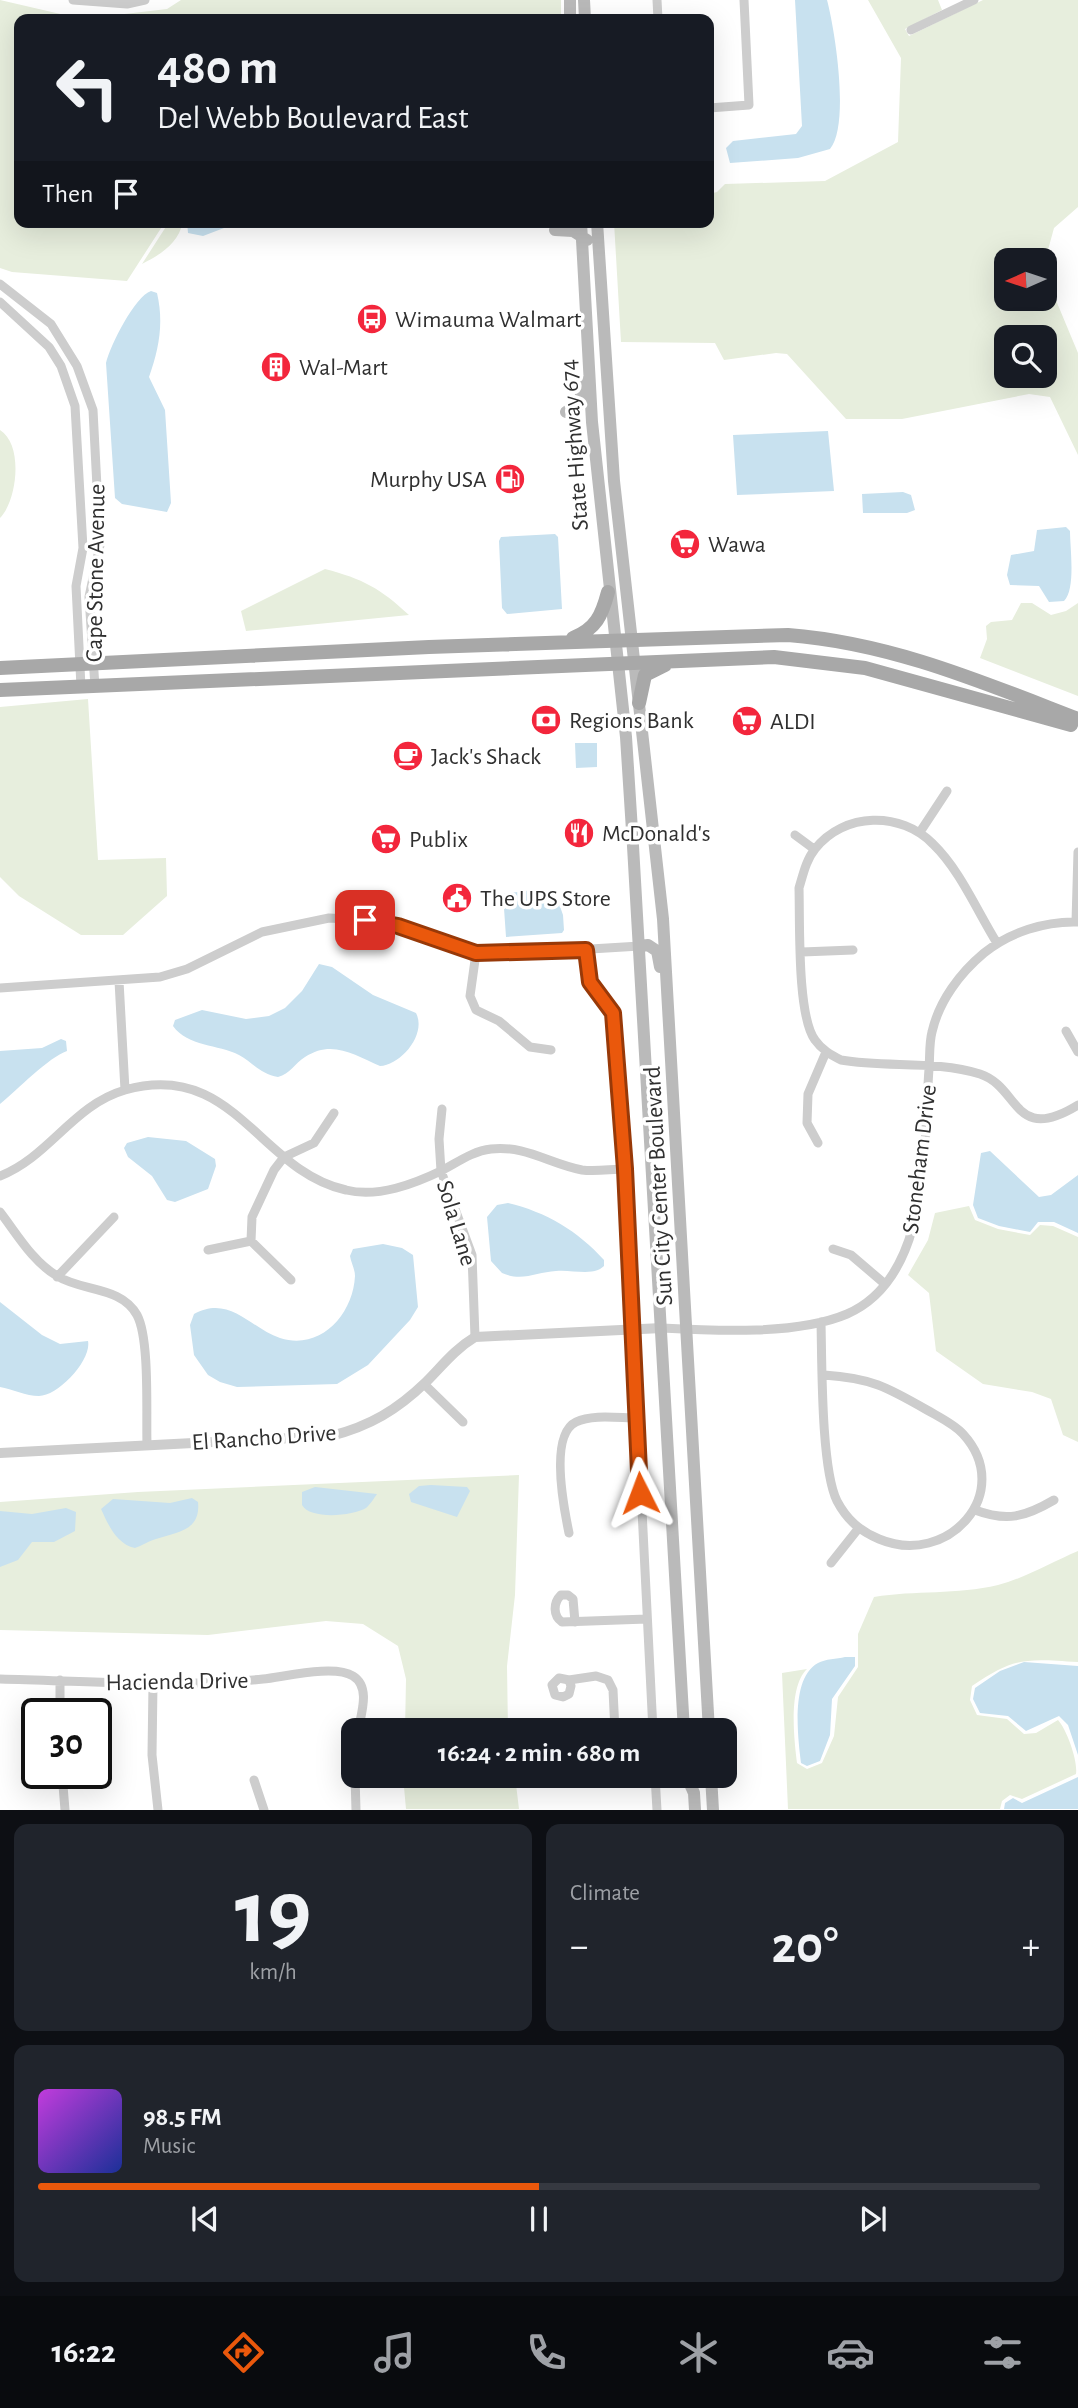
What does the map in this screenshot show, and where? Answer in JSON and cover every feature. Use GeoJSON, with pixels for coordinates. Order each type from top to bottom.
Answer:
{"type":"FeatureCollection","features":[{"type":"Feature","properties":{"kind":"main road"},"geometry":{"type":"LineString","coordinates":[[561,228],[583,250]]}},
{"type":"Feature","properties":{"kind":"main road"},"geometry":{"type":"LineString","coordinates":[[564,228],[582,229],[589,242],[599,352],[606,374]]}},
{"type":"Feature","properties":{"kind":"main road","name":"State Highway 674"},"geometry":{"type":"LineString","coordinates":[[597,228],[615,491],[631,640]]}},
{"type":"Feature","properties":{"kind":"main road","name":"State Highway 674"},"geometry":{"type":"LineString","coordinates":[[582,229],[593,426],[617,664]]}},
{"type":"Feature","properties":{"kind":"main road"},"geometry":{"type":"LineString","coordinates":[[586,305],[581,324],[582,400],[576,408],[566,412],[584,418],[593,426]]}},
{"type":"Feature","properties":{"kind":"main road"},"geometry":{"type":"LineString","coordinates":[[563,642],[594,626],[602,615],[608,592]]}},
{"type":"Feature","properties":{"kind":"main road"},"geometry":{"type":"LineString","coordinates":[[0,668],[756,635],[843,641],[937,665],[1078,719]]}},
{"type":"Feature","properties":{"kind":"main road","name":"Sun City Center Boulevard"},"geometry":{"type":"LineString","coordinates":[[631,640],[663,919],[708,1718]]}},
{"type":"Feature","properties":{"kind":"main road"},"geometry":{"type":"LineString","coordinates":[[0,690],[774,657],[839,663],[913,680],[1078,727]]}},
{"type":"Feature","properties":{"kind":"main road"},"geometry":{"type":"LineString","coordinates":[[639,703],[645,675],[678,661]]}},
{"type":"Feature","properties":{"kind":"main road","name":"Sun City Center Boulevard"},"geometry":{"type":"LineString","coordinates":[[617,664],[626,737],[640,946],[683,1718]]}},
{"type":"Feature","properties":{"kind":"main road"},"geometry":{"type":"LineString","coordinates":[[640,946],[649,945],[657,951],[665,1051],[673,1077]]}},
{"type":"Feature","properties":{"kind":"main road"},"geometry":{"type":"LineString","coordinates":[[687,1788],[688,1810]]}},
{"type":"Feature","properties":{"kind":"main road"},"geometry":{"type":"LineString","coordinates":[[692,1788],[695,1810]]}},
{"type":"Feature","properties":{"kind":"main road"},"geometry":{"type":"LineString","coordinates":[[712,1788],[713,1810]]}},
{"type":"Feature","properties":{"kind":"street"},"geometry":{"type":"LineString","coordinates":[[73,0],[127,4],[145,0]]}},
{"type":"Feature","properties":{"kind":"street"},"geometry":{"type":"LineString","coordinates":[[714,108],[749,105],[744,0]]}},
{"type":"Feature","properties":{"kind":"street"},"geometry":{"type":"LineString","coordinates":[[943,0],[948,12]]}},
{"type":"Feature","properties":{"kind":"street"},"geometry":{"type":"LineString","coordinates":[[911,30],[974,0]]}},
{"type":"Feature","properties":{"kind":"street","name":"Cape Stone Avenue"},"geometry":{"type":"LineString","coordinates":[[0,284],[51,324],[77,366],[93,410],[100,545],[89,597],[86,664],[88,687]]}},
{"type":"Feature","properties":{"kind":"street","name":"Cape Stone Avenue"},"geometry":{"type":"LineString","coordinates":[[0,302],[49,346],[61,366],[75,406],[83,548],[76,586],[88,687]]}},
{"type":"Feature","properties":{"kind":"street"},"geometry":{"type":"LineString","coordinates":[[920,832],[947,791]]}},
{"type":"Feature","properties":{"kind":"street"},"geometry":{"type":"LineString","coordinates":[[997,943],[941,853],[920,832],[893,821],[864,820],[843,826],[814,849],[804,869],[799,888],[805,1019],[814,1039],[826,1052],[841,1060],[859,1063],[929,1067],[982,1075],[1022,1113],[1040,1119],[1060,1116],[1078,1105]]}},
{"type":"Feature","properties":{"kind":"street"},"geometry":{"type":"LineString","coordinates":[[795,835],[814,849]]}},
{"type":"Feature","properties":{"kind":"street"},"geometry":{"type":"LineString","coordinates":[[1077,922],[1078,852]]}},
{"type":"Feature","properties":{"kind":"street"},"geometry":{"type":"LineString","coordinates":[[0,988],[160,977],[187,969],[262,932],[328,919],[365,920],[398,926],[476,953],[640,946]]}},
{"type":"Feature","properties":{"kind":"street","name":"Stoneham Drive"},"geometry":{"type":"LineString","coordinates":[[662,1328],[773,1327],[821,1322],[848,1314],[885,1284],[899,1265],[914,1226],[932,1032],[945,998],[969,966],[997,943],[1044,924],[1077,922]]}},
{"type":"Feature","properties":{"kind":"street"},"geometry":{"type":"LineString","coordinates":[[586,950],[590,982],[613,1013],[625,1169],[652,1718]]}},
{"type":"Feature","properties":{"kind":"street"},"geometry":{"type":"LineString","coordinates":[[802,952],[853,950]]}},
{"type":"Feature","properties":{"kind":"street"},"geometry":{"type":"LineString","coordinates":[[476,953],[470,996],[476,1010],[499,1021],[530,1047],[551,1051]]}},
{"type":"Feature","properties":{"kind":"street"},"geometry":{"type":"LineString","coordinates":[[119,981],[125,1090]]}},
{"type":"Feature","properties":{"kind":"street"},"geometry":{"type":"LineString","coordinates":[[1066,1031],[1078,1052]]}},
{"type":"Feature","properties":{"kind":"street"},"geometry":{"type":"LineString","coordinates":[[818,1143],[807,1123],[808,1094],[826,1052]]}},
{"type":"Feature","properties":{"kind":"street"},"geometry":{"type":"LineString","coordinates":[[0,1176],[26,1162],[84,1109],[125,1090],[164,1085],[209,1094],[284,1157],[328,1184],[356,1191],[390,1190],[441,1171],[488,1149],[515,1147],[584,1170],[625,1169]]}},
{"type":"Feature","properties":{"kind":"street","name":"Sola Lane"},"geometry":{"type":"LineString","coordinates":[[442,1110],[439,1139],[441,1171],[472,1255],[475,1338]]}},
{"type":"Feature","properties":{"kind":"street"},"geometry":{"type":"LineString","coordinates":[[291,1280],[251,1241],[252,1217],[259,1196],[284,1157],[314,1143],[334,1113]]}},
{"type":"Feature","properties":{"kind":"street"},"geometry":{"type":"LineString","coordinates":[[0,1212],[29,1251],[57,1276],[80,1287],[126,1300],[138,1317],[144,1342],[147,1444]]}},
{"type":"Feature","properties":{"kind":"street"},"geometry":{"type":"LineString","coordinates":[[57,1276],[114,1217]]}},
{"type":"Feature","properties":{"kind":"street"},"geometry":{"type":"LineString","coordinates":[[208,1250],[251,1241]]}},
{"type":"Feature","properties":{"kind":"street"},"geometry":{"type":"LineString","coordinates":[[833,1249],[851,1255],[885,1284]]}},
{"type":"Feature","properties":{"kind":"street"},"geometry":{"type":"LineString","coordinates":[[821,1322],[824,1375],[830,1478],[837,1501],[858,1529],[894,1545],[918,1547],[941,1541],[956,1532],[975,1510],[981,1474],[976,1455],[962,1434],[886,1386],[859,1377],[824,1375]]}},
{"type":"Feature","properties":{"kind":"street"},"geometry":{"type":"LineString","coordinates":[[475,1338],[662,1328]]}},
{"type":"Feature","properties":{"kind":"street","name":"El Rancho Drive"},"geometry":{"type":"LineString","coordinates":[[0,1453],[331,1436],[377,1422],[424,1384],[462,1345],[475,1338]]}},
{"type":"Feature","properties":{"kind":"street"},"geometry":{"type":"LineString","coordinates":[[424,1384],[463,1422]]}},
{"type":"Feature","properties":{"kind":"street"},"geometry":{"type":"LineString","coordinates":[[569,1533],[561,1495],[560,1468],[565,1434],[573,1423],[585,1419],[636,1418]]}},
{"type":"Feature","properties":{"kind":"street"},"geometry":{"type":"LineString","coordinates":[[975,1510],[992,1516],[1030,1515],[1054,1500]]}},
{"type":"Feature","properties":{"kind":"street"},"geometry":{"type":"LineString","coordinates":[[831,1563],[858,1529]]}},
{"type":"Feature","properties":{"kind":"street"},"geometry":{"type":"LineString","coordinates":[[575,1622],[647,1619]]}},
{"type":"Feature","properties":{"kind":"street","name":"Hacienda Drive"},"geometry":{"type":"LineString","coordinates":[[0,1679],[153,1684],[238,1682],[333,1670],[353,1676],[361,1686],[364,1697],[360,1718]]}},
{"type":"Feature","properties":{"kind":"street"},"geometry":{"type":"LineString","coordinates":[[569,1680],[596,1676],[608,1681],[613,1690],[614,1718]]}},
{"type":"Feature","properties":{"kind":"street"},"geometry":{"type":"LineString","coordinates":[[60,1680],[60,1698]]}},
{"type":"Feature","properties":{"kind":"street"},"geometry":{"type":"LineString","coordinates":[[153,1684],[152,1755],[158,1810]]}},
{"type":"Feature","properties":{"kind":"street"},"geometry":{"type":"LineString","coordinates":[[254,1780],[264,1810]]}},
{"type":"Feature","properties":{"kind":"street"},"geometry":{"type":"LineString","coordinates":[[355,1788],[356,1810]]}},
{"type":"Feature","properties":{"kind":"street"},"geometry":{"type":"LineString","coordinates":[[656,1788],[657,1810]]}},
{"type":"Feature","properties":{"kind":"street"},"geometry":{"type":"LineString","coordinates":[[63,1789],[65,1810]]}},
{"type":"Feature","properties":{"kind":"green space"},"geometry":{"type":"Polygon","coordinates":[[[0,0],[60,14],[14,14],[14,228],[161,228],[127,281],[12,272],[0,268],[0,0]]]}},
{"type":"Feature","properties":{"kind":"green space"},"geometry":{"type":"Polygon","coordinates":[[[181,0],[561,0],[561,14],[124,14],[167,9],[181,0]]]}},
{"type":"Feature","properties":{"kind":"green space"},"geometry":{"type":"Polygon","coordinates":[[[868,0],[938,0],[942,10],[905,29],[909,36],[983,0],[1078,0],[1078,207],[1054,228],[1049,248],[994,248],[994,312],[1057,312],[1057,303],[1078,353],[1078,455],[1050,397],[1029,394],[902,419],[846,419],[787,354],[724,360],[715,343],[621,342],[614,228],[714,228],[714,193],[725,184],[825,181],[898,142],[901,58],[868,0]]]}},
{"type":"Feature","properties":{"kind":"green space"},"geometry":{"type":"Polygon","coordinates":[[[165,228],[182,228],[173,242],[142,264],[165,228]]]}},
{"type":"Feature","properties":{"kind":"green space"},"geometry":{"type":"Polygon","coordinates":[[[0,430],[8,437],[13,448],[15,473],[11,499],[0,518],[0,430]]]}},
{"type":"Feature","properties":{"kind":"green space"},"geometry":{"type":"Polygon","coordinates":[[[325,569],[370,586],[409,615],[246,631],[241,611],[325,569]]]}},
{"type":"Feature","properties":{"kind":"green space"},"geometry":{"type":"Polygon","coordinates":[[[1021,603],[1032,603],[1051,615],[1066,611],[1078,603],[1078,696],[980,658],[987,639],[986,626],[991,622],[1012,620],[1021,603]]]}},
{"type":"Feature","properties":{"kind":"green space"},"geometry":{"type":"Polygon","coordinates":[[[88,699],[98,860],[166,858],[167,896],[123,935],[81,935],[19,896],[0,877],[0,707],[88,699]]]}},
{"type":"Feature","properties":{"kind":"green space"},"geometry":{"type":"Polygon","coordinates":[[[969,1206],[975,1220],[998,1229],[1030,1235],[1040,1225],[1053,1226],[1078,1237],[1078,1442],[1063,1435],[1051,1399],[1032,1392],[983,1384],[936,1351],[929,1293],[908,1275],[928,1240],[935,1213],[969,1206]]]}},
{"type":"Feature","properties":{"kind":"green space"},"geometry":{"type":"Polygon","coordinates":[[[519,1475],[515,1595],[507,1666],[508,1718],[405,1718],[406,1679],[398,1646],[363,1624],[326,1621],[208,1635],[0,1630],[0,1502],[138,1492],[519,1475]]]}},
{"type":"Feature","properties":{"kind":"green space"},"geometry":{"type":"Polygon","coordinates":[[[1078,1551],[1078,1662],[1034,1660],[1011,1664],[972,1686],[970,1700],[977,1715],[1007,1719],[1024,1734],[1036,1733],[1058,1720],[1071,1746],[1076,1774],[1022,1799],[1010,1795],[1002,1801],[1000,1809],[788,1809],[782,1673],[807,1669],[797,1688],[794,1714],[797,1763],[807,1769],[822,1763],[834,1736],[838,1697],[858,1667],[858,1634],[874,1597],[998,1585],[1078,1551]]]}},
{"type":"Feature","properties":{"kind":"green space"},"geometry":{"type":"Polygon","coordinates":[[[404,1788],[516,1788],[519,1809],[406,1809],[404,1788]]]}},
{"type":"Feature","properties":{"kind":"water"},"geometry":{"type":"Polygon","coordinates":[[[795,0],[827,0],[839,77],[839,120],[836,137],[830,149],[798,158],[730,163],[726,148],[733,141],[796,134],[802,126],[795,0]]]}},
{"type":"Feature","properties":{"kind":"water"},"geometry":{"type":"Polygon","coordinates":[[[188,228],[224,228],[203,236],[188,233],[188,228]]]}},
{"type":"Feature","properties":{"kind":"water"},"geometry":{"type":"Polygon","coordinates":[[[151,291],[157,293],[160,325],[158,346],[149,377],[165,410],[171,503],[167,512],[122,504],[115,498],[106,363],[112,345],[131,311],[151,291]]]}},
{"type":"Feature","properties":{"kind":"water"},"geometry":{"type":"Polygon","coordinates":[[[828,431],[834,491],[737,495],[733,435],[828,431]]]}},
{"type":"Feature","properties":{"kind":"water"},"geometry":{"type":"Polygon","coordinates":[[[903,492],[911,495],[915,510],[907,513],[863,513],[862,494],[903,492]]]}},
{"type":"Feature","properties":{"kind":"water"},"geometry":{"type":"Polygon","coordinates":[[[1066,527],[1070,531],[1072,568],[1070,587],[1064,601],[1049,602],[1039,586],[1010,585],[1007,575],[1011,555],[1034,551],[1037,530],[1066,527]]]}},
{"type":"Feature","properties":{"kind":"water"},"geometry":{"type":"Polygon","coordinates":[[[555,534],[558,537],[562,609],[507,614],[502,608],[501,537],[555,534]]]}},
{"type":"Feature","properties":{"kind":"water"},"geometry":{"type":"Polygon","coordinates":[[[575,743],[597,743],[597,767],[576,768],[575,743]]]}},
{"type":"Feature","properties":{"kind":"water"},"geometry":{"type":"Polygon","coordinates":[[[541,889],[555,892],[563,915],[562,933],[506,937],[503,894],[541,889]]]}},
{"type":"Feature","properties":{"kind":"water"},"geometry":{"type":"Polygon","coordinates":[[[319,964],[332,967],[373,995],[416,1013],[418,1030],[404,1054],[380,1066],[343,1051],[325,1049],[305,1057],[278,1077],[262,1071],[231,1051],[195,1042],[179,1033],[173,1026],[175,1020],[202,1010],[246,1019],[269,1016],[285,1008],[302,991],[319,964]]]}},
{"type":"Feature","properties":{"kind":"water"},"geometry":{"type":"Polygon","coordinates":[[[61,1039],[66,1041],[67,1051],[42,1067],[0,1104],[0,1051],[42,1048],[61,1039]]]}},
{"type":"Feature","properties":{"kind":"water"},"geometry":{"type":"Polygon","coordinates":[[[148,1137],[186,1141],[215,1159],[216,1166],[208,1189],[175,1202],[167,1200],[152,1176],[128,1157],[124,1148],[127,1143],[148,1137]]]}},
{"type":"Feature","properties":{"kind":"water"},"geometry":{"type":"Polygon","coordinates":[[[990,1151],[1039,1197],[1051,1195],[1078,1175],[1078,1233],[1054,1222],[1038,1222],[1030,1232],[999,1226],[978,1218],[973,1205],[981,1153],[990,1151]]]}},
{"type":"Feature","properties":{"kind":"water"},"geometry":{"type":"Polygon","coordinates":[[[508,1203],[560,1224],[594,1250],[604,1260],[604,1266],[594,1271],[556,1271],[523,1277],[502,1273],[491,1261],[487,1217],[497,1205],[508,1203]]]}},
{"type":"Feature","properties":{"kind":"water"},"geometry":{"type":"Polygon","coordinates":[[[383,1244],[402,1248],[413,1255],[418,1307],[410,1320],[368,1365],[337,1384],[237,1387],[208,1375],[194,1355],[190,1325],[194,1314],[207,1309],[229,1310],[280,1338],[295,1341],[321,1334],[341,1316],[348,1304],[355,1276],[350,1256],[353,1249],[383,1244]]]}},
{"type":"Feature","properties":{"kind":"water"},"geometry":{"type":"Polygon","coordinates":[[[0,1302],[42,1335],[60,1344],[88,1341],[85,1358],[64,1384],[39,1396],[0,1387],[0,1302]]]}},
{"type":"Feature","properties":{"kind":"water"},"geometry":{"type":"Polygon","coordinates":[[[419,1486],[467,1487],[470,1491],[457,1517],[411,1502],[409,1494],[419,1486]]]}},
{"type":"Feature","properties":{"kind":"water"},"geometry":{"type":"Polygon","coordinates":[[[315,1487],[377,1494],[367,1507],[360,1511],[322,1515],[307,1510],[302,1505],[302,1492],[315,1487]]]}},
{"type":"Feature","properties":{"kind":"water"},"geometry":{"type":"Polygon","coordinates":[[[192,1498],[198,1502],[198,1512],[192,1525],[135,1548],[118,1538],[101,1509],[113,1499],[170,1503],[192,1498]]]}},
{"type":"Feature","properties":{"kind":"water"},"geometry":{"type":"Polygon","coordinates":[[[66,1508],[76,1512],[75,1531],[54,1542],[32,1542],[18,1560],[0,1567],[0,1511],[32,1514],[66,1508]]]}},
{"type":"Feature","properties":{"kind":"water"},"geometry":{"type":"Polygon","coordinates":[[[855,1657],[855,1666],[832,1699],[830,1735],[820,1761],[807,1766],[801,1763],[798,1724],[803,1681],[818,1663],[855,1657]]]}},
{"type":"Feature","properties":{"kind":"water"},"geometry":{"type":"Polygon","coordinates":[[[1024,1662],[1078,1666],[1078,1755],[1068,1725],[1059,1716],[1026,1731],[1008,1716],[980,1713],[973,1699],[975,1688],[1000,1671],[1024,1662]]]}},
{"type":"Feature","properties":{"kind":"water"},"geometry":{"type":"Polygon","coordinates":[[[1078,1777],[1078,1809],[1004,1809],[1005,1803],[1013,1798],[1022,1803],[1078,1777]]]}},
{"type":"Feature","properties":{"kind":"place","name":"Wimauma Walmart"},"geometry":{"type":"Point","coordinates":[372,319]}},
{"type":"Feature","properties":{"kind":"place","name":"Wal-Mart"},"geometry":{"type":"Point","coordinates":[276,367]}},
{"type":"Feature","properties":{"kind":"place","name":"Murphy USA"},"geometry":{"type":"Point","coordinates":[510,479]}},
{"type":"Feature","properties":{"kind":"place","name":"Wawa"},"geometry":{"type":"Point","coordinates":[685,544]}},
{"type":"Feature","properties":{"kind":"place","name":"Regions Bank"},"geometry":{"type":"Point","coordinates":[546,720]}},
{"type":"Feature","properties":{"kind":"place","name":"ALDI"},"geometry":{"type":"Point","coordinates":[747,721]}},
{"type":"Feature","properties":{"kind":"place","name":"Jack's Shack"},"geometry":{"type":"Point","coordinates":[408,756]}},
{"type":"Feature","properties":{"kind":"place","name":"McDonald's"},"geometry":{"type":"Point","coordinates":[579,833]}},
{"type":"Feature","properties":{"kind":"place","name":"Publix"},"geometry":{"type":"Point","coordinates":[386,839]}},
{"type":"Feature","properties":{"kind":"place","name":"The UPS Store"},"geometry":{"type":"Point","coordinates":[457,898]}},
{"type":"Feature","properties":{"kind":"route"},"geometry":{"type":"LineString","coordinates":[[365,920],[398,926],[476,953],[490,955],[586,950],[590,982],[607,1001],[613,1013],[625,1169],[640,1493]]}}]}
